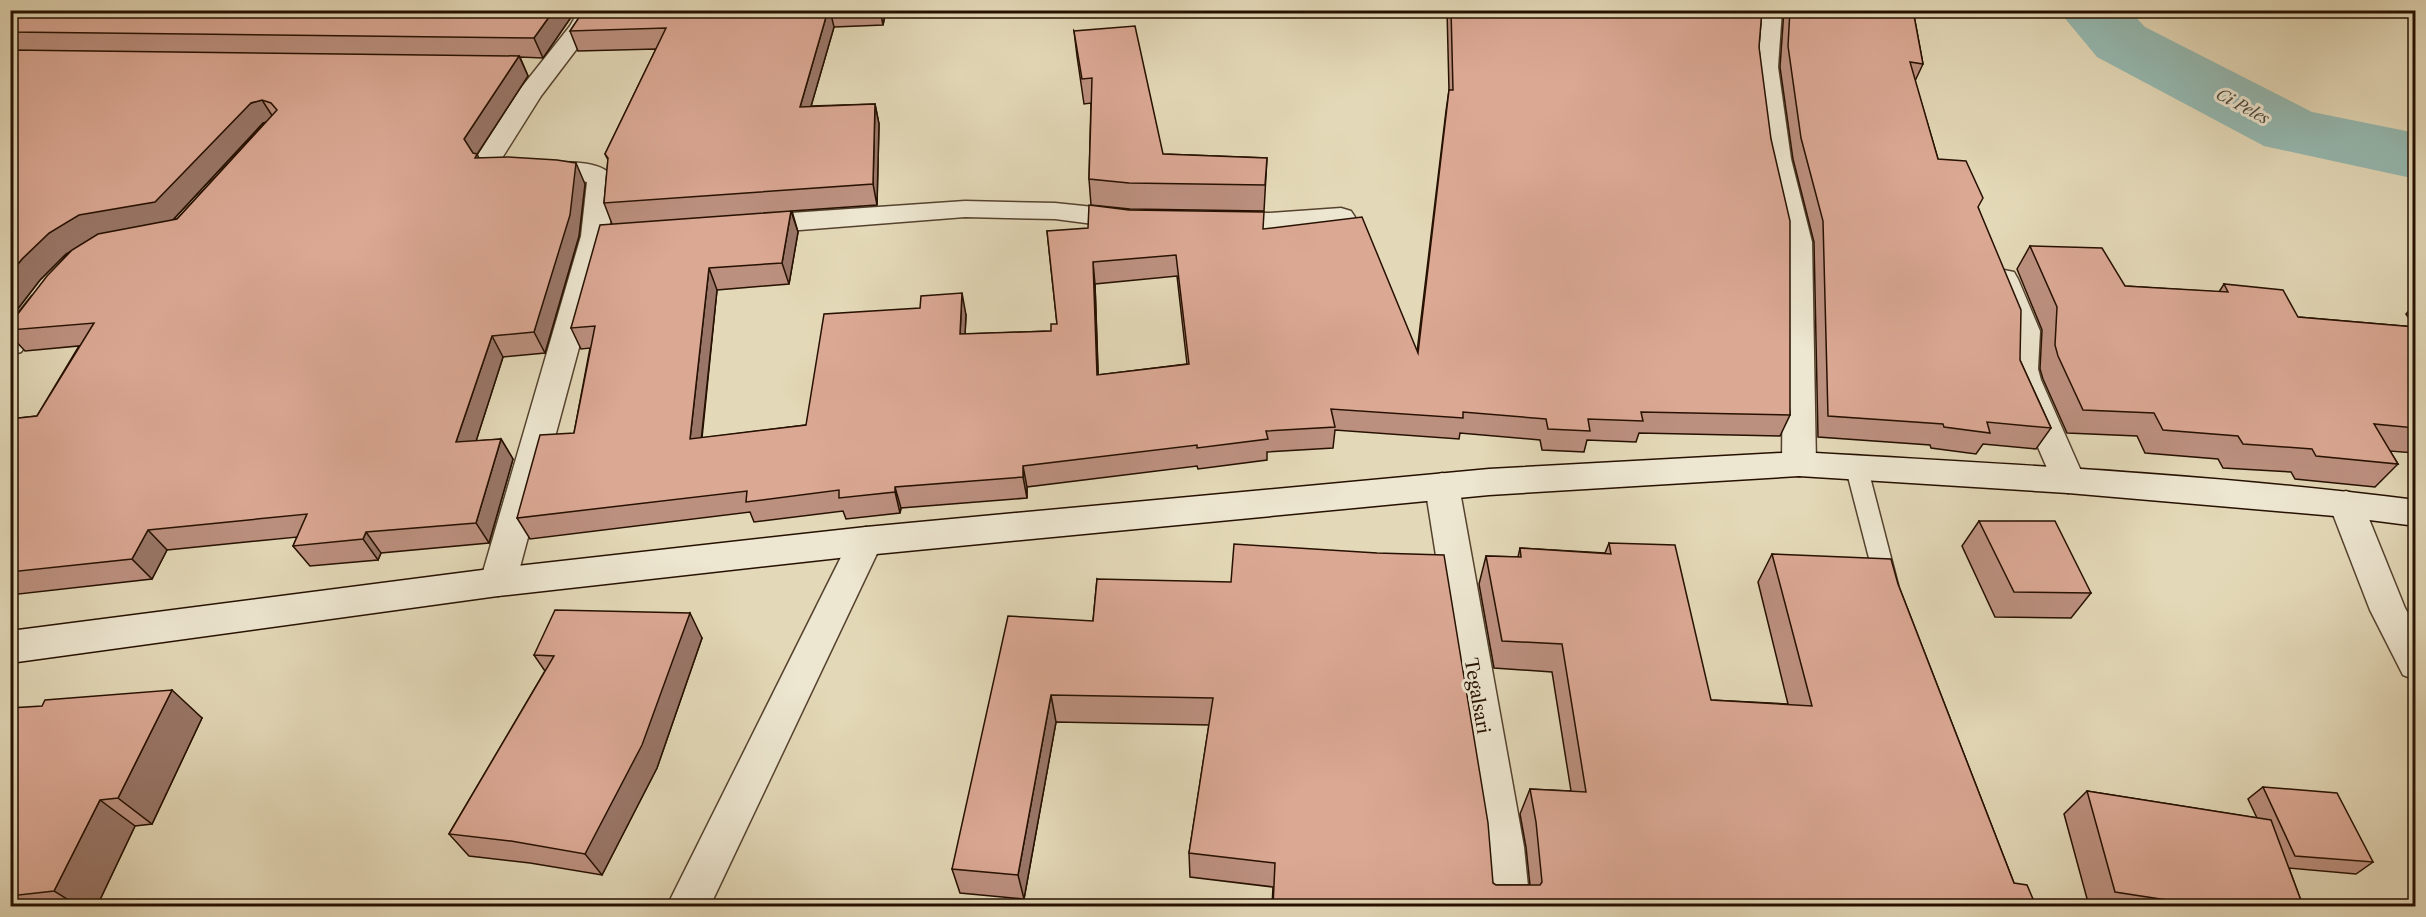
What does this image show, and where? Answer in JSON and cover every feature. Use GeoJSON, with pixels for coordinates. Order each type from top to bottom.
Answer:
{"type":"FeatureCollection","features":[{"type":"Feature","properties":{"kind":"street"},"geometry":{"type":"LineString","coordinates":[[498,582],[606,235],[602,178],[581,171],[505,168],[494,166],[489,158],[530,93],[539,67],[591,10]]}},
{"type":"Feature","properties":{"kind":"street"},"geometry":{"type":"LineString","coordinates":[[1771,10],[1766,67],[1778,159],[1798,242],[1799,464]]}},
{"type":"Feature","properties":{"kind":"street"},"geometry":{"type":"LineString","coordinates":[[719,227],[965,209],[1055,211],[1130,220],[1153,220]]}},
{"type":"Feature","properties":{"kind":"street"},"geometry":{"type":"LineString","coordinates":[[1188,221],[1269,222],[1341,217]]}},
{"type":"Feature","properties":{"kind":"street"},"geometry":{"type":"LineString","coordinates":[[1994,254],[2025,331],[2023,369],[2025,380],[2068,480]]}},
{"type":"Feature","properties":{"kind":"street"},"geometry":{"type":"LineString","coordinates":[[10,345],[60,282]]}},
{"type":"Feature","properties":{"kind":"street"},"geometry":{"type":"LineString","coordinates":[[10,647],[498,582],[866,541],[1442,486],[1799,464],[2068,480],[2346,504],[2415,513]]}},
{"type":"Feature","properties":{"kind":"street","name":"Tegalsari"},"geometry":{"type":"LineString","coordinates":[[1442,486],[1503,848],[1509,906]]}},
{"type":"Feature","properties":{"kind":"street"},"geometry":{"type":"LineString","coordinates":[[2346,504],[2388,610],[2415,664]]}},
{"type":"Feature","properties":{"kind":"street"},"geometry":{"type":"LineString","coordinates":[[688,906],[866,541]]}},
{"type":"Feature","properties":{"kind":"lane"},"geometry":{"type":"LineString","coordinates":[[1857,469],[1894,611]]}},
{"type":"Feature","properties":{"kind":"building"},"geometry":{"type":"Polygon","coordinates":[[[10,10],[554,10],[534,38],[10,32],[10,10]]]}},
{"type":"Feature","properties":{"kind":"building"},"geometry":{"type":"Polygon","coordinates":[[[584,10],[828,10],[800,107],[875,104],[873,184],[604,203],[608,158],[605,154],[666,28],[570,31],[584,10]]]}},
{"type":"Feature","properties":{"kind":"building"},"geometry":{"type":"Polygon","coordinates":[[[1451,10],[1762,10],[1759,47],[1771,139],[1790,221],[1790,415],[1641,412],[1643,421],[1588,419],[1590,431],[1548,429],[1546,419],[1463,412],[1463,418],[1331,409],[1335,427],[1266,431],[1268,439],[1197,448],[1197,445],[1023,466],[1023,477],[895,487],[895,492],[839,498],[839,490],[746,502],[747,491],[517,518],[540,435],[574,433],[595,326],[571,328],[600,225],[791,211],[782,263],[709,268],[690,439],[806,425],[824,314],[920,308],[921,296],[962,293],[960,334],[1051,331],[1051,324],[1057,324],[1047,231],[1088,228],[1089,205],[1129,210],[1264,212],[1263,229],[1362,217],[1418,353],[1449,90],[1453,90],[1451,10]],[[1176,255],[1093,262],[1097,375],[1189,364],[1176,255]]]}},
{"type":"Feature","properties":{"kind":"building"},"geometry":{"type":"Polygon","coordinates":[[[1790,10],[1913,10],[1923,64],[1910,62],[1938,159],[1966,161],[1983,198],[1978,207],[2021,310],[2020,360],[2051,428],[1987,422],[1990,433],[1944,427],[1943,424],[1828,416],[1823,221],[1801,138],[1788,46],[1790,10]]]}},
{"type":"Feature","properties":{"kind":"building"},"geometry":{"type":"Polygon","coordinates":[[[1135,26],[1163,154],[1267,158],[1265,185],[1129,183],[1089,179],[1092,78],[1082,79],[1074,31],[1135,26]]]}},
{"type":"Feature","properties":{"kind":"building"},"geometry":{"type":"Polygon","coordinates":[[[10,50],[519,56],[464,139],[473,153],[477,154],[475,158],[508,157],[576,163],[570,215],[534,332],[492,336],[456,442],[501,439],[476,523],[366,532],[363,539],[293,546],[307,514],[148,530],[132,559],[10,572],[10,419],[37,416],[94,323],[10,330],[10,324],[47,276],[72,250],[98,234],[177,219],[277,110],[271,103],[262,100],[251,103],[155,202],[79,215],[49,233],[10,274],[10,50]]]}},
{"type":"Feature","properties":{"kind":"building"},"geometry":{"type":"Polygon","coordinates":[[[2030,246],[2102,248],[2125,286],[2228,292],[2224,284],[2283,290],[2298,317],[2415,327],[2415,428],[2374,424],[2398,464],[2316,456],[2312,449],[2243,444],[2238,436],[2163,430],[2154,413],[2083,410],[2058,356],[2055,345],[2057,307],[2030,246]]]}},
{"type":"Feature","properties":{"kind":"building"},"geometry":{"type":"Polygon","coordinates":[[[1979,521],[2055,521],[2091,593],[2014,592],[1979,521]]]}},
{"type":"Feature","properties":{"kind":"building"},"geometry":{"type":"Polygon","coordinates":[[[1609,543],[1675,545],[1711,700],[1812,706],[1772,554],[1891,559],[1898,584],[2014,883],[2027,885],[2036,906],[1273,906],[1275,863],[1189,853],[1213,698],[1051,695],[1018,875],[952,869],[1008,616],[1093,621],[1097,579],[1231,582],[1234,544],[1444,555],[1488,823],[1493,883],[1496,885],[1540,885],[1542,882],[1536,822],[1530,789],[1586,792],[1562,644],[1502,641],[1486,556],[1521,557],[1520,548],[1611,554],[1609,543]]]}},
{"type":"Feature","properties":{"kind":"building"},"geometry":{"type":"Polygon","coordinates":[[[555,610],[690,613],[642,745],[585,854],[511,841],[449,834],[554,656],[534,655],[555,610]]]}},
{"type":"Feature","properties":{"kind":"building"},"geometry":{"type":"Polygon","coordinates":[[[172,690],[118,798],[100,800],[54,891],[10,896],[10,708],[42,706],[45,700],[172,690]]]}},
{"type":"Feature","properties":{"kind":"building"},"geometry":{"type":"Polygon","coordinates":[[[2263,787],[2337,793],[2373,862],[2295,856],[2263,787]]]}},
{"type":"Feature","properties":{"kind":"building"},"geometry":{"type":"Polygon","coordinates":[[[2087,791],[2271,820],[2303,906],[2206,906],[2115,892],[2087,791]]]}},
{"type":"Feature","properties":{"kind":"waterway","name":"Ci Peles"},"geometry":{"type":"LineString","coordinates":[[2091,10],[2121,42],[2290,130],[2416,156]]}}]}
